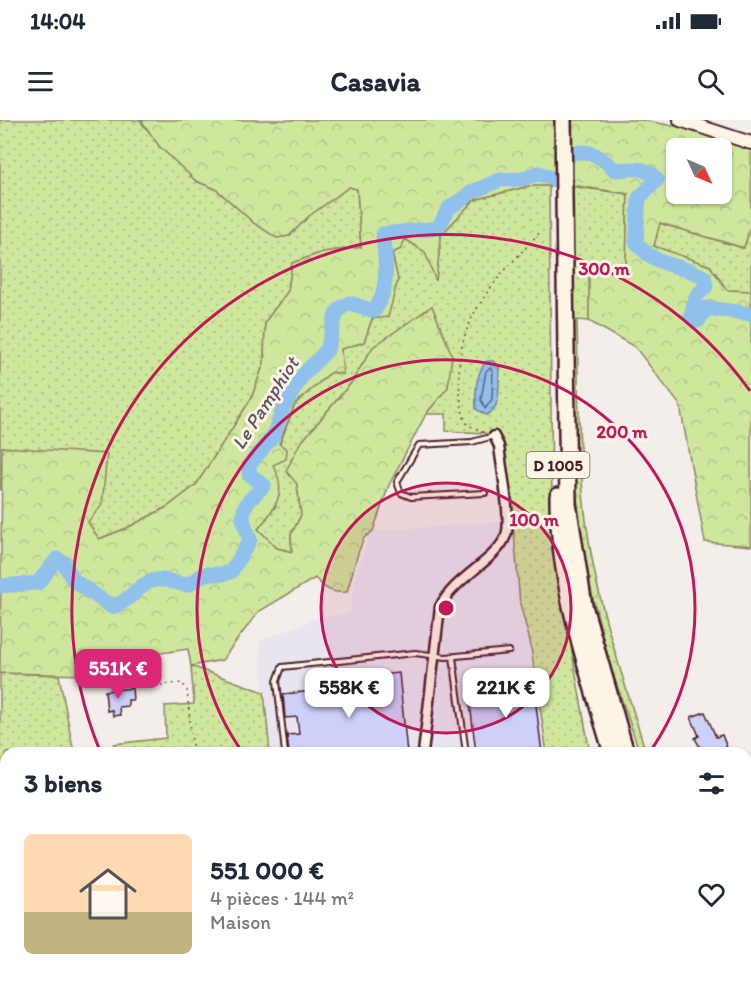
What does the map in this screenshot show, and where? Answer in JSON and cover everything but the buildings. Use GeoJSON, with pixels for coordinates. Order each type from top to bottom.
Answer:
{"type":"FeatureCollection","features":[{"type":"Feature","properties":{"kind":"highway","name":"D 1005"},"geometry":{"type":"LineString","coordinates":[[557,120],[567,473],[572,541],[584,606],[626,747]]}},
{"type":"Feature","properties":{"kind":"highway","name":"D 1005"},"geometry":{"type":"LineString","coordinates":[[563,120],[558,504],[570,603],[610,747]]}},
{"type":"Feature","properties":{"kind":"highway"},"geometry":{"type":"LineString","coordinates":[[594,693],[599,747]]}},
{"type":"Feature","properties":{"kind":"street"},"geometry":{"type":"LineString","coordinates":[[680,120],[751,142]]}},
{"type":"Feature","properties":{"kind":"street"},"geometry":{"type":"LineString","coordinates":[[424,747],[438,616],[446,596],[497,548],[506,536],[508,525],[500,446],[494,436]]}},
{"type":"Feature","properties":{"kind":"lane"},"geometry":{"type":"LineString","coordinates":[[485,493],[411,497],[401,493],[397,482],[418,445],[472,442],[494,436]]}},
{"type":"Feature","properties":{"kind":"lane"},"geometry":{"type":"LineString","coordinates":[[284,747],[277,681],[282,667],[411,653],[453,657],[509,651]]}},
{"type":"Feature","properties":{"kind":"lane"},"geometry":{"type":"LineString","coordinates":[[453,657],[465,747]]}},
{"type":"Feature","properties":{"kind":"path"},"geometry":{"type":"LineString","coordinates":[[494,436],[473,428],[464,419],[459,352],[478,305],[541,231]]}},
{"type":"Feature","properties":{"kind":"path"},"geometry":{"type":"LineString","coordinates":[[137,687],[182,683],[187,690],[192,747]]}},
{"type":"Feature","properties":{"kind":"shaded area"},"geometry":{"type":"Polygon","coordinates":[[[503,522],[514,532],[520,604],[530,641],[546,747],[269,747],[259,641],[315,619],[350,613],[356,577],[369,534],[373,531],[503,522]]]}},
{"type":"Feature","properties":{"kind":"green space"},"geometry":{"type":"Polygon","coordinates":[[[0,120],[141,120],[142,124],[196,181],[216,189],[255,224],[289,236],[309,216],[349,187],[357,189],[361,247],[323,252],[292,263],[288,291],[265,322],[264,363],[251,399],[196,485],[167,507],[127,528],[99,539],[87,522],[0,489],[0,120]]]}},
{"type":"Feature","properties":{"kind":"green space"},"geometry":{"type":"Polygon","coordinates":[[[141,120],[641,120],[680,127],[714,138],[666,138],[666,204],[732,204],[732,144],[751,150],[751,223],[744,248],[660,223],[654,246],[710,266],[727,290],[751,291],[751,546],[705,542],[680,405],[635,347],[589,321],[589,263],[626,265],[628,194],[577,186],[529,186],[474,200],[441,235],[436,281],[425,252],[405,239],[401,249],[392,253],[398,280],[388,317],[372,319],[364,342],[341,349],[343,374],[331,372],[295,404],[279,444],[287,449],[286,459],[273,465],[280,483],[278,499],[258,529],[277,548],[292,552],[291,535],[301,515],[297,484],[286,471],[299,445],[351,383],[373,347],[432,306],[452,355],[448,387],[426,414],[389,485],[373,531],[364,538],[358,553],[347,592],[329,590],[315,578],[258,612],[222,660],[191,666],[188,649],[87,664],[89,675],[0,673],[2,447],[107,454],[102,505],[88,522],[99,539],[127,528],[167,507],[196,485],[251,399],[264,363],[265,322],[288,291],[292,263],[323,252],[361,247],[357,189],[349,187],[309,216],[289,236],[277,238],[255,224],[216,189],[196,181],[159,146],[141,120]]]}},
{"type":"Feature","properties":{"kind":"green space"},"geometry":{"type":"Polygon","coordinates":[[[529,186],[549,186],[552,511],[558,574],[589,747],[546,747],[530,641],[520,604],[514,532],[503,522],[494,445],[485,433],[446,431],[446,414],[426,414],[448,387],[451,355],[432,307],[373,347],[351,383],[299,445],[297,484],[301,515],[291,535],[292,552],[277,548],[258,529],[276,506],[272,465],[295,404],[331,372],[342,374],[341,349],[364,342],[372,319],[398,280],[392,253],[401,249],[405,239],[425,251],[436,279],[441,235],[474,200],[529,186]]]}},
{"type":"Feature","properties":{"kind":"green space"},"geometry":{"type":"Polygon","coordinates":[[[569,186],[628,194],[626,265],[590,263],[589,321],[577,320],[579,434],[586,519],[595,573],[607,625],[644,747],[638,747],[611,668],[586,571],[575,481],[569,186]]]}},
{"type":"Feature","properties":{"kind":"green space"},"geometry":{"type":"Polygon","coordinates":[[[659,223],[743,248],[751,223],[751,291],[727,290],[710,266],[654,246],[659,223]]]}},
{"type":"Feature","properties":{"kind":"green space"},"geometry":{"type":"Polygon","coordinates":[[[191,666],[264,692],[269,747],[115,747],[114,744],[166,738],[165,706],[194,704],[191,666]]]}},
{"type":"Feature","properties":{"kind":"green space"},"geometry":{"type":"Polygon","coordinates":[[[0,673],[59,675],[73,747],[0,747],[0,673]]]}},
{"type":"Feature","properties":{"kind":"water"},"geometry":{"type":"Polygon","coordinates":[[[487,361],[493,361],[499,366],[499,387],[495,407],[486,415],[476,409],[476,397],[478,377],[487,361]]]}},
{"type":"Feature","properties":{"kind":"waterway","name":"Le Pamphiot"},"geometry":{"type":"LineString","coordinates":[[0,586],[38,583],[57,559],[63,562],[73,580],[112,607],[123,602],[143,585],[155,580],[188,585],[204,574],[231,572],[250,540],[243,519],[244,509],[264,485],[249,474],[249,465],[273,436],[284,406],[302,376],[327,350],[336,314],[350,303],[374,311],[385,284],[383,234],[438,228],[449,208],[474,191],[500,180],[522,179],[539,173],[558,181],[562,180],[564,165],[571,153],[590,153],[600,157],[615,170],[643,170],[657,180],[639,198],[636,242],[659,261],[704,277],[706,286],[696,297],[691,316],[698,321],[707,308],[751,314]]}}]}
